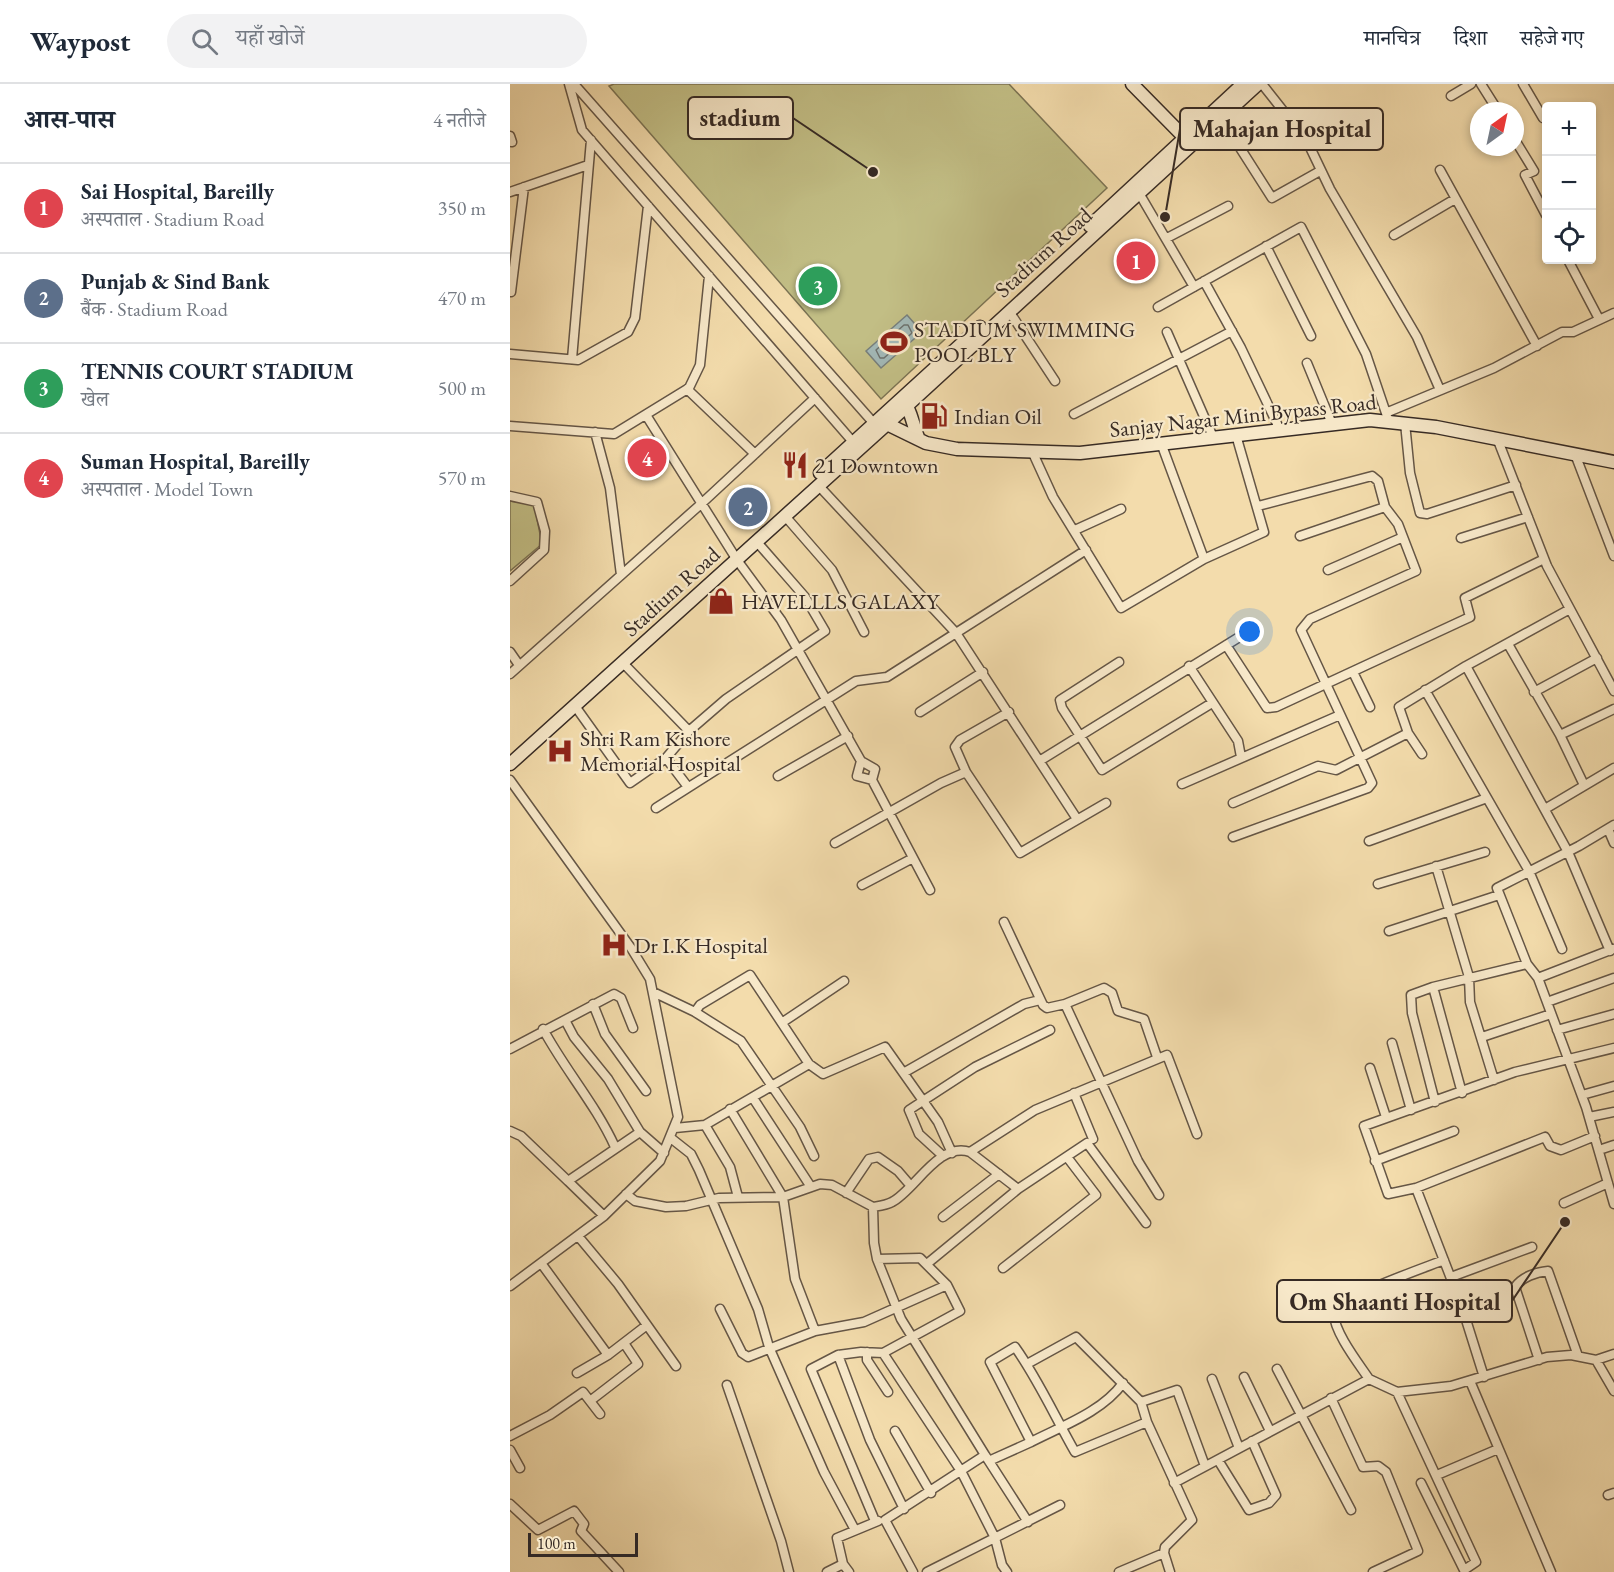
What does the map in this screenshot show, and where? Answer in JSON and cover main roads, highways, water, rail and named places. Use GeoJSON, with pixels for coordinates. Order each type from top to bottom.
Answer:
{"type":"FeatureCollection","features":[{"type":"Feature","properties":{"kind":"main road"},"geometry":{"type":"LineString","coordinates":[[1132,84],[1188,142]]}},
{"type":"Feature","properties":{"kind":"main road","name":"Stadium Road"},"geometry":{"type":"LineString","coordinates":[[905,401],[1009,311],[1139,193],[1243,84]]}},
{"type":"Feature","properties":{"kind":"main road","name":"Stadium Road"},"geometry":{"type":"LineString","coordinates":[[510,753],[735,556],[756,542],[881,423],[1188,142],[1221,118],[1260,84]]}},
{"type":"Feature","properties":{"kind":"main road"},"geometry":{"type":"LineString","coordinates":[[905,401],[918,437]]}},
{"type":"Feature","properties":{"kind":"main road","name":"Sanjay Nagar Mini Bypass Road"},"geometry":{"type":"LineString","coordinates":[[881,423],[918,437],[926,443],[957,449],[1080,453],[1388,417],[1405,423],[1497,438],[1614,462]]}},
{"type":"Feature","properties":{"kind":"main road","name":"Stadium Road"},"geometry":{"type":"LineString","coordinates":[[510,764],[623,663],[854,442],[881,423]]}},
{"type":"Feature","properties":{"kind":"water","name":"STADIUM SWIMMING POOL BLY"},"geometry":{"type":"Polygon","coordinates":[[[907,315],[922,332],[881,368],[866,351],[907,315]]]}},
{"type":"Feature","properties":{"kind":"place","name":"stadium"},"geometry":{"type":"Point","coordinates":[873,172]}},
{"type":"Feature","properties":{"kind":"place","name":"Mahajan Hospital"},"geometry":{"type":"Point","coordinates":[1165,217]}},
{"type":"Feature","properties":{"kind":"place","name":"Sai Hospital, Bareilly"},"geometry":{"type":"Point","coordinates":[1136,261]}},
{"type":"Feature","properties":{"kind":"place","name":"TENNIS COURT STADIUM"},"geometry":{"type":"Point","coordinates":[818,286]}},
{"type":"Feature","properties":{"kind":"place","name":"STADIUM SWIMMING POOL BLY"},"geometry":{"type":"Point","coordinates":[894,342]}},
{"type":"Feature","properties":{"kind":"place","name":"Indian Oil"},"geometry":{"type":"Point","coordinates":[934,416]}},
{"type":"Feature","properties":{"kind":"place","name":"Suman Hospital, Bareilly"},"geometry":{"type":"Point","coordinates":[647,458]}},
{"type":"Feature","properties":{"kind":"place","name":"21 Downtown"},"geometry":{"type":"Point","coordinates":[795,465]}},
{"type":"Feature","properties":{"kind":"place","name":"Punjab & Sind Bank"},"geometry":{"type":"Point","coordinates":[748,507]}},
{"type":"Feature","properties":{"kind":"place","name":"HAVELLLS GALAXY"},"geometry":{"type":"Point","coordinates":[721,601]}},
{"type":"Feature","properties":{"kind":"place","name":"Shri Ram Kishore Memorial Hospital"},"geometry":{"type":"Point","coordinates":[560,751]}},
{"type":"Feature","properties":{"kind":"place","name":"Dr I.K Hospital"},"geometry":{"type":"Point","coordinates":[614,945]}},
{"type":"Feature","properties":{"kind":"place","name":"Om Shaanti Hospital"},"geometry":{"type":"Point","coordinates":[1565,1222]}}]}
